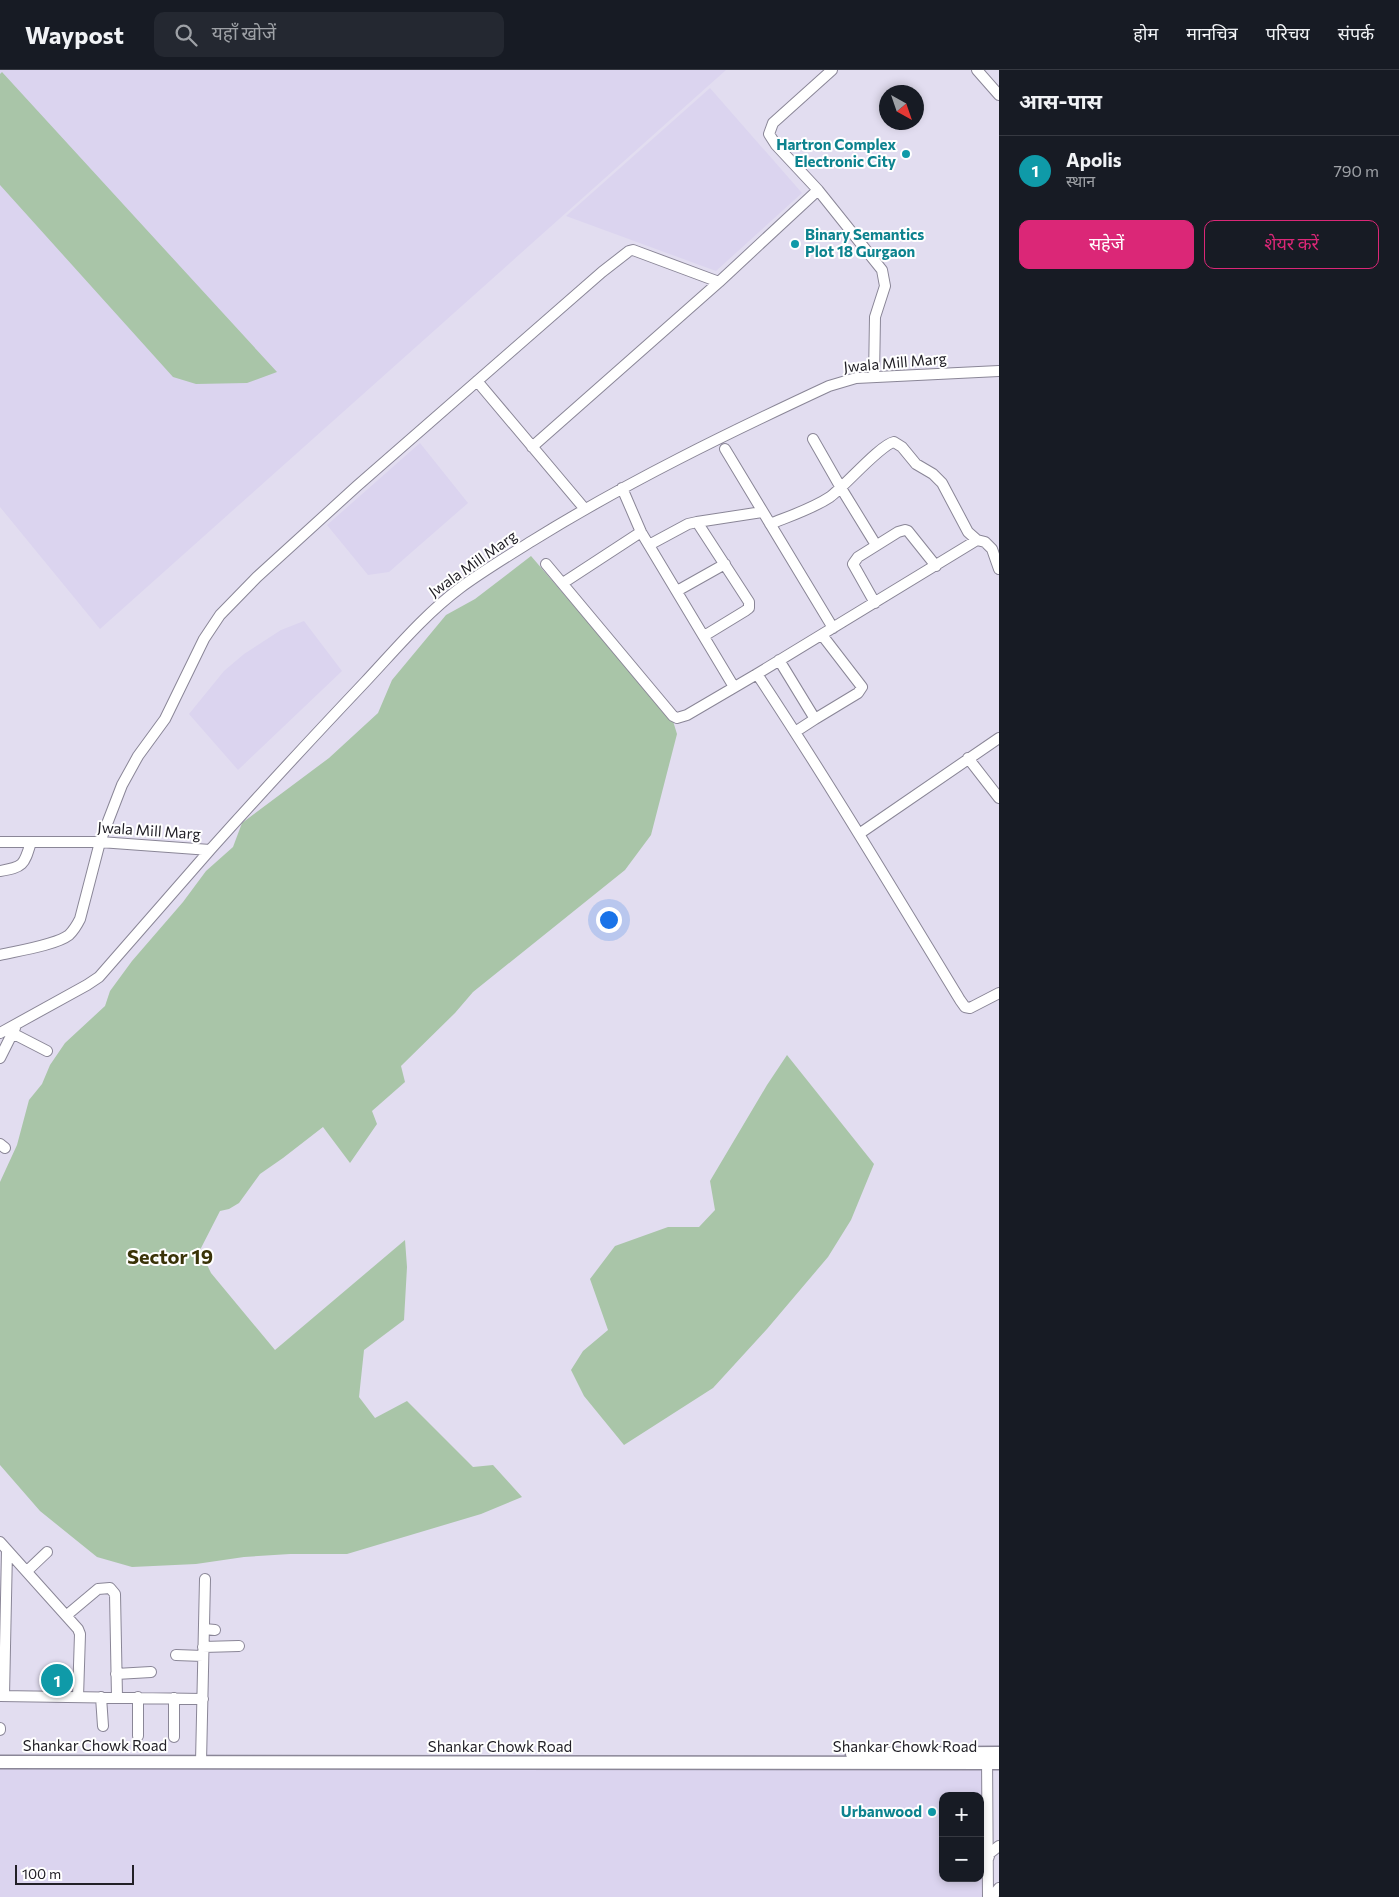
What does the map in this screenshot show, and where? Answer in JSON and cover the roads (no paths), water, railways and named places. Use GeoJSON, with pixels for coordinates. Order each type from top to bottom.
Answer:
{"type":"FeatureCollection","features":[{"type":"Feature","properties":{"kind":"main road","name":"Shankar Chowk Road"},"geometry":{"type":"LineString","coordinates":[[0,1755],[201,1760]]}},
{"type":"Feature","properties":{"kind":"main road","name":"Shankar Chowk Road"},"geometry":{"type":"LineString","coordinates":[[0,1762],[993,1758]]}},
{"type":"Feature","properties":{"kind":"street"},"geometry":{"type":"LineString","coordinates":[[832,70],[773,123],[769,134],[776,145],[818,190],[882,270],[885,286],[874,323],[874,377]]}},
{"type":"Feature","properties":{"kind":"street"},"geometry":{"type":"LineString","coordinates":[[977,70],[999,95]]}},
{"type":"Feature","properties":{"kind":"street"},"geometry":{"type":"LineString","coordinates":[[532,446],[719,282],[818,190]]}},
{"type":"Feature","properties":{"kind":"street"},"geometry":{"type":"LineString","coordinates":[[0,955],[57,941],[67,936],[75,928],[80,919],[100,842],[122,785],[138,756],[168,713],[204,639],[220,615],[236,597],[295,541],[602,272],[629,251],[633,250],[719,282]]}},
{"type":"Feature","properties":{"kind":"street","name":"Jwala Mill Marg"},"geometry":{"type":"LineString","coordinates":[[0,842],[100,842],[210,850],[309,741],[435,608],[495,563],[584,508],[718,439],[829,386],[856,378],[999,371]]}},
{"type":"Feature","properties":{"kind":"street"},"geometry":{"type":"LineString","coordinates":[[477,381],[584,508]]}},
{"type":"Feature","properties":{"kind":"street"},"geometry":{"type":"LineString","coordinates":[[813,439],[876,545]]}},
{"type":"Feature","properties":{"kind":"street"},"geometry":{"type":"LineString","coordinates":[[770,524],[822,502],[841,488],[883,448],[894,442],[902,447],[916,464],[933,474],[942,483],[968,532],[977,540],[985,542],[992,549],[999,569]]}},
{"type":"Feature","properties":{"kind":"street"},"geometry":{"type":"LineString","coordinates":[[725,450],[833,628]]}},
{"type":"Feature","properties":{"kind":"street"},"geometry":{"type":"LineString","coordinates":[[622,488],[641,532],[734,687]]}},
{"type":"Feature","properties":{"kind":"street"},"geometry":{"type":"LineString","coordinates":[[649,545],[688,524],[762,512]]}},
{"type":"Feature","properties":{"kind":"street"},"geometry":{"type":"LineString","coordinates":[[696,522],[726,564],[750,606],[746,611],[704,636]]}},
{"type":"Feature","properties":{"kind":"street"},"geometry":{"type":"LineString","coordinates":[[875,603],[853,564],[858,557],[876,545],[905,530],[911,534],[936,566]]}},
{"type":"Feature","properties":{"kind":"street"},"geometry":{"type":"LineString","coordinates":[[563,583],[641,532]]}},
{"type":"Feature","properties":{"kind":"street"},"geometry":{"type":"LineString","coordinates":[[546,564],[673,716],[682,717],[822,635],[977,540]]}},
{"type":"Feature","properties":{"kind":"street"},"geometry":{"type":"LineString","coordinates":[[677,591],[726,564]]}},
{"type":"Feature","properties":{"kind":"street"},"geometry":{"type":"LineString","coordinates":[[795,732],[858,693],[862,687],[822,635]]}},
{"type":"Feature","properties":{"kind":"street"},"geometry":{"type":"LineString","coordinates":[[779,660],[816,719]]}},
{"type":"Feature","properties":{"kind":"street"},"geometry":{"type":"LineString","coordinates":[[757,674],[860,834],[965,1007],[976,1006],[999,993]]}},
{"type":"Feature","properties":{"kind":"street"},"geometry":{"type":"LineString","coordinates":[[860,834],[999,738]]}},
{"type":"Feature","properties":{"kind":"street"},"geometry":{"type":"LineString","coordinates":[[968,758],[999,798]]}},
{"type":"Feature","properties":{"kind":"street"},"geometry":{"type":"LineString","coordinates":[[0,871],[20,866],[25,862],[31,842]]}},
{"type":"Feature","properties":{"kind":"street"},"geometry":{"type":"LineString","coordinates":[[0,1033],[15,1028],[99,977],[210,850]]}},
{"type":"Feature","properties":{"kind":"street"},"geometry":{"type":"LineString","coordinates":[[15,1028],[48,1051]]}},
{"type":"Feature","properties":{"kind":"street"},"geometry":{"type":"LineString","coordinates":[[0,1058],[15,1028]]}},
{"type":"Feature","properties":{"kind":"street"},"geometry":{"type":"LineString","coordinates":[[0,1542],[75,1624],[80,1634],[78,1697]]}},
{"type":"Feature","properties":{"kind":"street"},"geometry":{"type":"LineString","coordinates":[[8,1550],[2,1696],[203,1699]]}},
{"type":"Feature","properties":{"kind":"street"},"geometry":{"type":"LineString","coordinates":[[27,1571],[47,1552]]}},
{"type":"Feature","properties":{"kind":"street"},"geometry":{"type":"LineString","coordinates":[[201,1760],[205,1579]]}},
{"type":"Feature","properties":{"kind":"street"},"geometry":{"type":"LineString","coordinates":[[67,1614],[98,1589],[110,1588],[116,1594],[116,1674],[118,1697]]}},
{"type":"Feature","properties":{"kind":"street"},"geometry":{"type":"LineString","coordinates":[[204,1629],[215,1630]]}},
{"type":"Feature","properties":{"kind":"street"},"geometry":{"type":"LineString","coordinates":[[176,1655],[239,1646]]}},
{"type":"Feature","properties":{"kind":"street"},"geometry":{"type":"LineString","coordinates":[[116,1674],[151,1672]]}},
{"type":"Feature","properties":{"kind":"street"},"geometry":{"type":"LineString","coordinates":[[101,1697],[103,1726]]}},
{"type":"Feature","properties":{"kind":"street"},"geometry":{"type":"LineString","coordinates":[[138,1697],[138,1736]]}},
{"type":"Feature","properties":{"kind":"street"},"geometry":{"type":"LineString","coordinates":[[174,1698],[174,1738]]}},
{"type":"Feature","properties":{"kind":"street"},"geometry":{"type":"LineString","coordinates":[[990,1897],[988,1859],[993,1758]]}},
{"type":"Feature","properties":{"kind":"street"},"geometry":{"type":"LineString","coordinates":[[988,1859],[990,1853],[999,1846]]}},
{"type":"Feature","properties":{"kind":"street"},"geometry":{"type":"LineString","coordinates":[[990,1897],[999,1888]]}},
{"type":"Feature","properties":{"kind":"place","name":"Hartron Complex Electronic City"},"geometry":{"type":"Point","coordinates":[906,154]}},
{"type":"Feature","properties":{"kind":"place","name":"Binary Semantics Plot 18 Gurgaon"},"geometry":{"type":"Point","coordinates":[795,244]}},
{"type":"Feature","properties":{"kind":"place","name":"Apolis"},"geometry":{"type":"Point","coordinates":[57,1680]}},
{"type":"Feature","properties":{"kind":"place","name":"Urbanwood"},"geometry":{"type":"Point","coordinates":[932,1812]}},
{"type":"Feature","properties":{"kind":"district","name":"Sector 19"},"geometry":{"type":"Point","coordinates":[170,1257]}}]}
